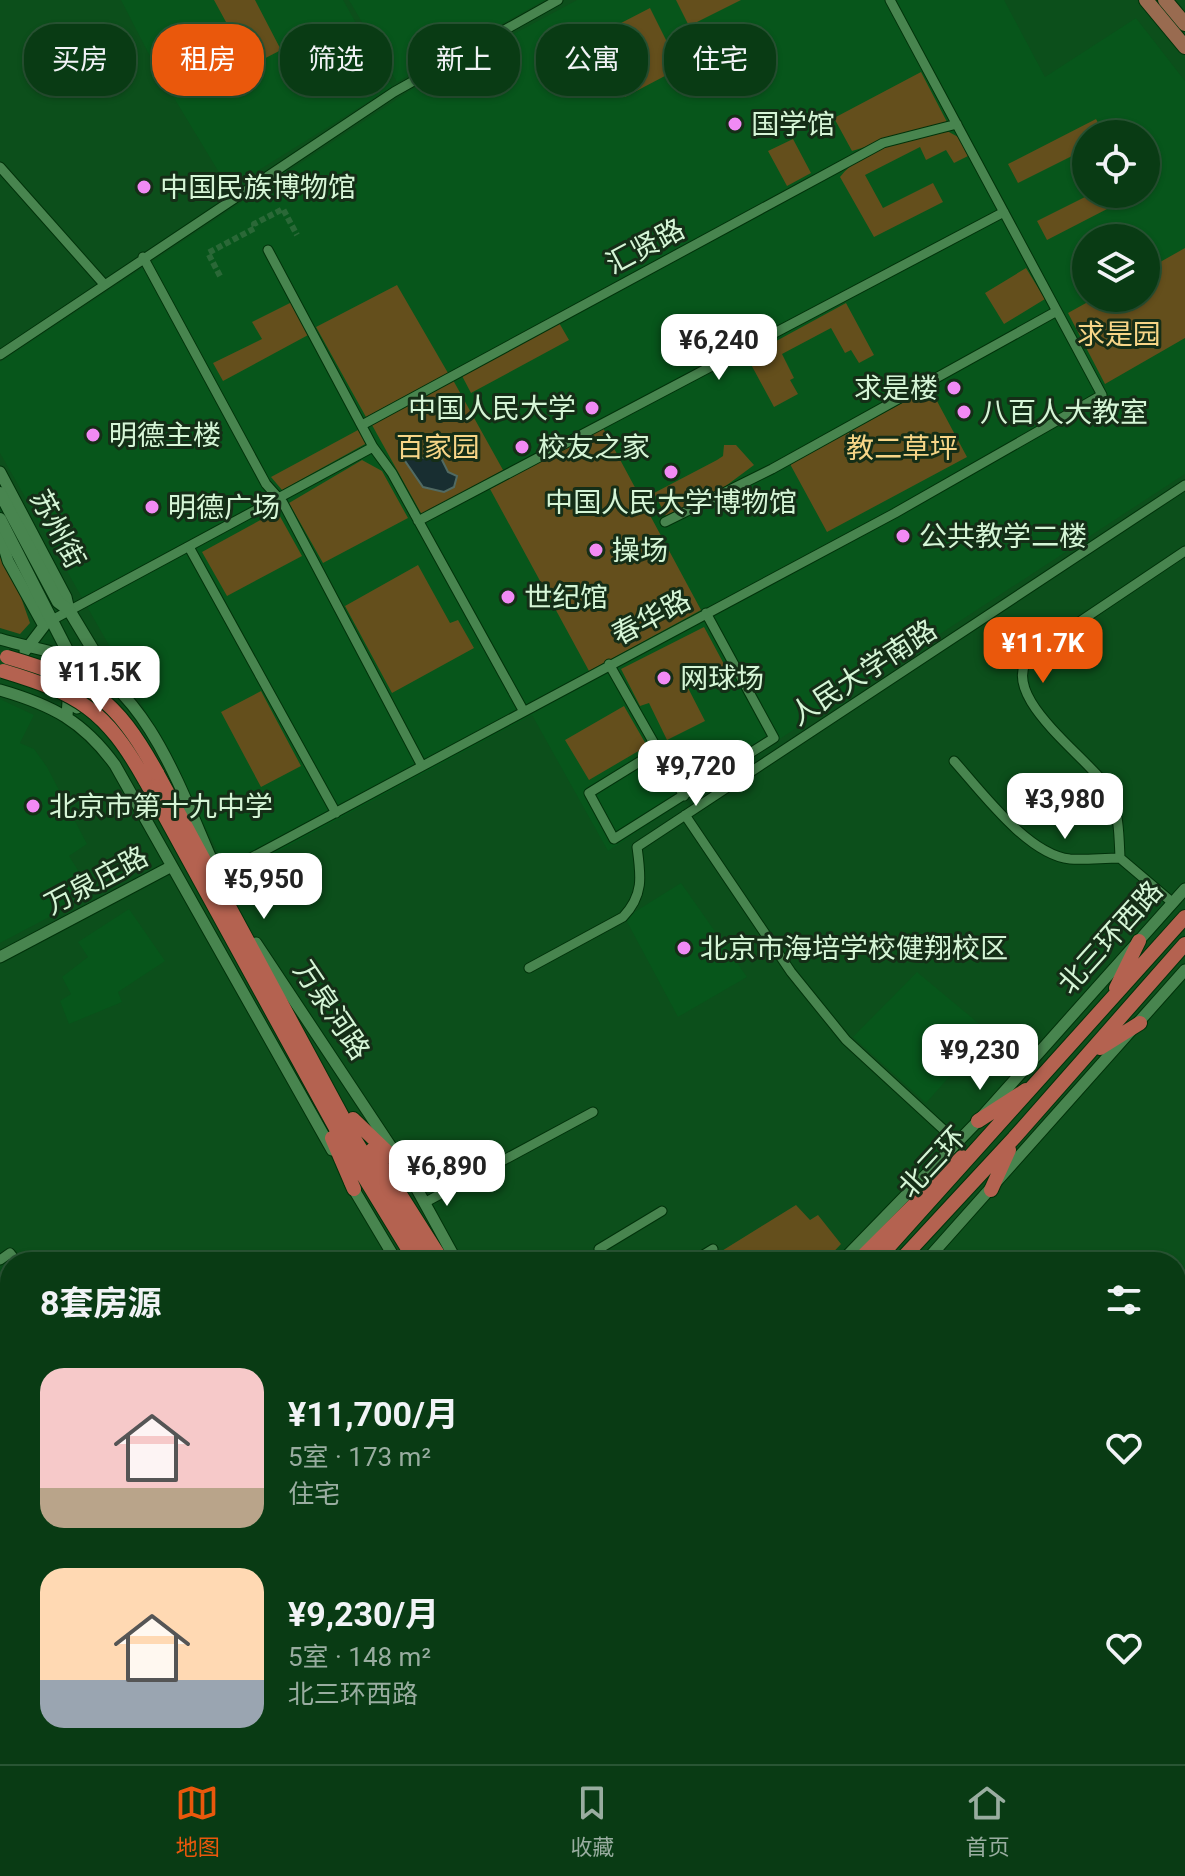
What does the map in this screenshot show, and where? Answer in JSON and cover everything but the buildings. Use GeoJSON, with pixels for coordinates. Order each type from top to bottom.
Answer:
{"type":"FeatureCollection","features":[{"type":"Feature","properties":{"kind":"highway","name":"万泉河路"},"geometry":{"type":"LineString","coordinates":[[2,663],[67,676],[100,696],[125,720],[151,776],[411,1252]]}},
{"type":"Feature","properties":{"kind":"highway","name":"北三环"},"geometry":{"type":"LineString","coordinates":[[884,1252],[1000,1127],[1185,917]]}},
{"type":"Feature","properties":{"kind":"highway"},"geometry":{"type":"LineString","coordinates":[[1109,1003],[1139,941]]}},
{"type":"Feature","properties":{"kind":"highway","name":"北三环"},"geometry":{"type":"LineString","coordinates":[[908,1252],[1014,1138],[1185,944]]}},
{"type":"Feature","properties":{"kind":"highway"},"geometry":{"type":"LineString","coordinates":[[1086,1056],[1140,1023]]}},
{"type":"Feature","properties":{"kind":"highway","name":"万泉河路"},"geometry":{"type":"LineString","coordinates":[[310,1069],[424,1252]]}},
{"type":"Feature","properties":{"kind":"highway"},"geometry":{"type":"LineString","coordinates":[[310,1069],[353,1119],[407,1171]]}},
{"type":"Feature","properties":{"kind":"highway"},"geometry":{"type":"LineString","coordinates":[[310,1069],[354,1189]]}},
{"type":"Feature","properties":{"kind":"highway"},"geometry":{"type":"LineString","coordinates":[[978,1121],[1040,1082]]}},
{"type":"Feature","properties":{"kind":"highway"},"geometry":{"type":"LineString","coordinates":[[353,1119],[437,1252]]}},
{"type":"Feature","properties":{"kind":"highway"},"geometry":{"type":"LineString","coordinates":[[867,1252],[950,1167],[1000,1127]]}},
{"type":"Feature","properties":{"kind":"highway"},"geometry":{"type":"LineString","coordinates":[[991,1190],[1014,1138]]}},
{"type":"Feature","properties":{"kind":"main road"},"geometry":{"type":"LineString","coordinates":[[1146,0],[1185,47]]}},
{"type":"Feature","properties":{"kind":"main road"},"geometry":{"type":"LineString","coordinates":[[1165,0],[1185,24]]}},
{"type":"Feature","properties":{"kind":"main road","name":"苏州街"},"geometry":{"type":"LineString","coordinates":[[0,493],[58,602],[69,610],[113,683]]}},
{"type":"Feature","properties":{"kind":"main road","name":"苏州街"},"geometry":{"type":"LineString","coordinates":[[0,519],[48,623],[71,658]]}},
{"type":"Feature","properties":{"kind":"street"},"geometry":{"type":"LineString","coordinates":[[0,355],[103,283],[409,83],[558,0]]}},
{"type":"Feature","properties":{"kind":"street"},"geometry":{"type":"LineString","coordinates":[[665,522],[772,469],[1057,311],[890,0]]}},
{"type":"Feature","properties":{"kind":"street","name":"汇贤路"},"geometry":{"type":"LineString","coordinates":[[362,425],[883,143],[957,124]]}},
{"type":"Feature","properties":{"kind":"street"},"geometry":{"type":"LineString","coordinates":[[0,167],[103,283]]}},
{"type":"Feature","properties":{"kind":"street"},"geometry":{"type":"LineString","coordinates":[[418,521],[1004,212]]}},
{"type":"Feature","properties":{"kind":"street"},"geometry":{"type":"LineString","coordinates":[[268,250],[373,447],[418,521],[523,710]]}},
{"type":"Feature","properties":{"kind":"street"},"geometry":{"type":"LineString","coordinates":[[143,257],[266,484],[279,498],[422,766]]}},
{"type":"Feature","properties":{"kind":"street","name":"春华路"},"geometry":{"type":"LineString","coordinates":[[219,875],[909,505],[1102,395],[1057,311]]}},
{"type":"Feature","properties":{"kind":"street"},"geometry":{"type":"LineString","coordinates":[[13,694],[26,646],[48,623],[373,447]]}},
{"type":"Feature","properties":{"kind":"street","name":"苏州街"},"geometry":{"type":"LineString","coordinates":[[0,472],[66,597],[69,610]]}},
{"type":"Feature","properties":{"kind":"street","name":"人民大学南路"},"geometry":{"type":"LineString","coordinates":[[529,968],[623,917],[634,906],[642,882],[637,847],[1185,485]]}},
{"type":"Feature","properties":{"kind":"street","name":"苏州街"},"geometry":{"type":"LineString","coordinates":[[0,534],[8,561],[48,623]]}},
{"type":"Feature","properties":{"kind":"street"},"geometry":{"type":"LineString","coordinates":[[189,547],[336,813]]}},
{"type":"Feature","properties":{"kind":"street"},"geometry":{"type":"LineString","coordinates":[[1120,858],[1118,821],[1109,790],[1051,730],[1032,700],[1024,681],[1023,667],[1033,653],[1185,551]]}},
{"type":"Feature","properties":{"kind":"street"},"geometry":{"type":"LineString","coordinates":[[657,751],[589,793],[614,839],[774,738],[706,613]]}},
{"type":"Feature","properties":{"kind":"street","name":"万泉河路"},"geometry":{"type":"LineString","coordinates":[[0,639],[71,658],[113,683],[128,698],[154,737],[219,875],[259,948],[407,1171],[451,1252]]}},
{"type":"Feature","properties":{"kind":"street"},"geometry":{"type":"LineString","coordinates":[[67,716],[71,658]]}},
{"type":"Feature","properties":{"kind":"street"},"geometry":{"type":"LineString","coordinates":[[609,664],[684,796]]}},
{"type":"Feature","properties":{"kind":"street"},"geometry":{"type":"LineString","coordinates":[[67,716],[113,683]]}},
{"type":"Feature","properties":{"kind":"street"},"geometry":{"type":"LineString","coordinates":[[0,690],[67,716],[94,736],[115,765],[391,1252]]}},
{"type":"Feature","properties":{"kind":"street"},"geometry":{"type":"LineString","coordinates":[[94,736],[128,698]]}},
{"type":"Feature","properties":{"kind":"street"},"geometry":{"type":"LineString","coordinates":[[954,761],[1000,814],[1049,853],[1068,859],[1120,858],[1173,903]]}},
{"type":"Feature","properties":{"kind":"street"},"geometry":{"type":"LineString","coordinates":[[685,815],[791,972],[846,1040],[957,1142]]}},
{"type":"Feature","properties":{"kind":"street","name":"万泉庄路"},"geometry":{"type":"LineString","coordinates":[[0,957],[172,866]]}},
{"type":"Feature","properties":{"kind":"street","name":"北三环西路"},"geometry":{"type":"LineString","coordinates":[[851,1252],[978,1121],[1185,889]]}},
{"type":"Feature","properties":{"kind":"street"},"geometry":{"type":"LineString","coordinates":[[934,1252],[1185,970]]}},
{"type":"Feature","properties":{"kind":"street"},"geometry":{"type":"LineString","coordinates":[[424,1203],[593,1112]]}},
{"type":"Feature","properties":{"kind":"street"},"geometry":{"type":"LineString","coordinates":[[601,1252],[599,1249],[662,1211]]}},
{"type":"Feature","properties":{"kind":"street"},"geometry":{"type":"LineString","coordinates":[[708,1252],[713,1249]]}},
{"type":"Feature","properties":{"kind":"shaded area"},"geometry":{"type":"Polygon","coordinates":[[[121,0],[343,0],[357,24],[280,24],[280,96],[378,96],[229,189],[173,96],[264,96],[264,24],[152,24],[152,60],[121,0]]]}},
{"type":"Feature","properties":{"kind":"shaded area"},"geometry":{"type":"Polygon","coordinates":[[[349,0],[545,0],[502,24],[408,24],[408,76],[397,82],[392,73],[392,24],[363,24],[349,0]]]}},
{"type":"Feature","properties":{"kind":"shaded area","name":"中国人民大学"},"geometry":{"type":"Polygon","coordinates":[[[577,0],[1004,0],[1045,77],[1136,18],[1185,81],[1185,474],[608,851],[532,715],[231,877],[136,693],[0,453],[0,362],[408,92],[408,96],[520,96],[520,30],[577,0]]]}},
{"type":"Feature","properties":{"kind":"shaded area","name":"北京市第十九中学"},"geometry":{"type":"Polygon","coordinates":[[[0,699],[34,715],[20,743],[34,749],[47,767],[87,844],[69,856],[93,894],[0,943],[0,699]]]}},
{"type":"Feature","properties":{"kind":"shaded area","name":"北京市海培学校健翔校区"},"geometry":{"type":"Polygon","coordinates":[[[681,883],[747,977],[678,1017],[625,918],[681,883]]]}},
{"type":"Feature","properties":{"kind":"shaded area"},"geometry":{"type":"Polygon","coordinates":[[[129,909],[165,961],[118,992],[122,1002],[69,1024],[60,1001],[71,994],[62,977],[88,957],[78,942],[129,909]]]}},
{"type":"Feature","properties":{"kind":"shaded area"},"geometry":{"type":"Polygon","coordinates":[[[917,972],[989,1032],[926,1103],[853,1037],[917,972]]]}},
{"type":"Feature","properties":{"kind":"green space"},"geometry":{"type":"Polygon","coordinates":[[[214,0],[255,0],[280,51],[264,59],[264,24],[227,24],[214,0]]]}},
{"type":"Feature","properties":{"kind":"green space"},"geometry":{"type":"Polygon","coordinates":[[[676,0],[741,0],[693,24],[688,24],[676,0]]]}},
{"type":"Feature","properties":{"kind":"green space"},"geometry":{"type":"Polygon","coordinates":[[[650,8],[664,36],[664,76],[648,85],[648,24],[619,24],[650,8]]]}},
{"type":"Feature","properties":{"kind":"green space"},"geometry":{"type":"Polygon","coordinates":[[[921,72],[947,122],[852,151],[834,118],[921,72]]]}},
{"type":"Feature","properties":{"kind":"green space"},"geometry":{"type":"Polygon","coordinates":[[[1072,131],[1072,156],[1018,183],[1008,164],[1072,131]]]}},
{"type":"Feature","properties":{"kind":"green space"},"geometry":{"type":"Polygon","coordinates":[[[949,132],[960,138],[968,156],[954,163],[946,150],[926,160],[920,147],[865,175],[883,208],[933,183],[943,202],[874,237],[840,177],[862,157],[889,144],[919,135],[949,132]]]}},
{"type":"Feature","properties":{"kind":"green space"},"geometry":{"type":"Polygon","coordinates":[[[793,139],[811,173],[787,186],[768,151],[793,139]]]}},
{"type":"Feature","properties":{"kind":"green space"},"geometry":{"type":"Polygon","coordinates":[[[1072,204],[1072,208],[1109,208],[1072,224],[1072,227],[1047,240],[1037,221],[1072,204]]]}},
{"type":"Feature","properties":{"kind":"green space","name":"求是园"},"geometry":{"type":"Polygon","coordinates":[[[1185,248],[1185,338],[1105,384],[1068,313],[1160,312],[1160,262],[1185,248]]]}},
{"type":"Feature","properties":{"kind":"green space"},"geometry":{"type":"Polygon","coordinates":[[[1026,268],[1045,299],[1004,324],[985,293],[1026,268]]]}},
{"type":"Feature","properties":{"kind":"green space"},"geometry":{"type":"Polygon","coordinates":[[[397,285],[448,373],[366,417],[316,327],[397,285]]]}},
{"type":"Feature","properties":{"kind":"green space"},"geometry":{"type":"Polygon","coordinates":[[[292,302],[310,334],[223,381],[213,363],[262,339],[252,322],[292,302]]]}},
{"type":"Feature","properties":{"kind":"green space"},"geometry":{"type":"Polygon","coordinates":[[[846,303],[874,355],[859,363],[851,350],[845,353],[831,328],[782,354],[798,394],[774,407],[747,357],[846,303]]]}},
{"type":"Feature","properties":{"kind":"green space"},"geometry":{"type":"Polygon","coordinates":[[[558,321],[569,340],[471,393],[461,374],[558,321]]]}},
{"type":"Feature","properties":{"kind":"green space","name":"百家园"},"geometry":{"type":"Polygon","coordinates":[[[453,380],[503,470],[422,515],[372,425],[453,380]]]}},
{"type":"Feature","properties":{"kind":"green space","name":"教二草坪"},"geometry":{"type":"Polygon","coordinates":[[[930,388],[967,457],[827,532],[790,464],[930,388]]]}},
{"type":"Feature","properties":{"kind":"green space","name":"操场"},"geometry":{"type":"Polygon","coordinates":[[[603,428],[701,610],[589,671],[490,489],[603,428]]]}},
{"type":"Feature","properties":{"kind":"green space"},"geometry":{"type":"Polygon","coordinates":[[[358,430],[363,431],[367,443],[282,490],[271,477],[358,430]]]}},
{"type":"Feature","properties":{"kind":"green space"},"geometry":{"type":"Polygon","coordinates":[[[724,445],[736,445],[754,465],[719,491],[667,518],[654,493],[723,456],[724,445]]]}},
{"type":"Feature","properties":{"kind":"green space"},"geometry":{"type":"Polygon","coordinates":[[[362,460],[382,471],[408,518],[323,563],[289,503],[362,460]]]}},
{"type":"Feature","properties":{"kind":"green space"},"geometry":{"type":"Polygon","coordinates":[[[277,511],[302,556],[227,596],[202,552],[277,511]]]}},
{"type":"Feature","properties":{"kind":"green space"},"geometry":{"type":"Polygon","coordinates":[[[0,555],[17,586],[30,623],[20,634],[0,628],[0,555]]]}},
{"type":"Feature","properties":{"kind":"green space"},"geometry":{"type":"Polygon","coordinates":[[[418,565],[450,623],[458,620],[474,648],[392,693],[345,606],[418,565]]]}},
{"type":"Feature","properties":{"kind":"green space","name":"网球场"},"geometry":{"type":"Polygon","coordinates":[[[704,627],[725,666],[687,686],[705,721],[667,740],[649,703],[640,706],[621,669],[704,627]]]}},
{"type":"Feature","properties":{"kind":"green space"},"geometry":{"type":"Polygon","coordinates":[[[261,691],[301,766],[261,787],[221,712],[261,691]]]}},
{"type":"Feature","properties":{"kind":"green space"},"geometry":{"type":"Polygon","coordinates":[[[624,706],[647,746],[589,780],[565,740],[624,706]]]}},
{"type":"Feature","properties":{"kind":"green space"},"geometry":{"type":"Polygon","coordinates":[[[796,1205],[810,1220],[818,1215],[841,1244],[833,1252],[720,1252],[796,1205]]]}},
{"type":"Feature","properties":{"kind":"water"},"geometry":{"type":"Polygon","coordinates":[[[438,452],[448,472],[457,476],[454,487],[444,492],[423,487],[403,458],[407,453],[422,458],[438,452]]]}},
{"type":"Feature","properties":{"kind":"tunnel"},"geometry":{"type":"LineString","coordinates":[[220,276],[208,253],[255,228],[254,224],[283,209],[297,235]]}},
{"type":"Feature","properties":{"kind":"place","name":"国学馆"},"geometry":{"type":"Point","coordinates":[735,124]}},
{"type":"Feature","properties":{"kind":"place","name":"中国民族博物馆"},"geometry":{"type":"Point","coordinates":[144,187]}},
{"type":"Feature","properties":{"kind":"place","name":"求是楼"},"geometry":{"type":"Point","coordinates":[954,388]}},
{"type":"Feature","properties":{"kind":"place","name":"中国人民大学"},"geometry":{"type":"Point","coordinates":[592,408]}},
{"type":"Feature","properties":{"kind":"place","name":"八百人大教室"},"geometry":{"type":"Point","coordinates":[964,412]}},
{"type":"Feature","properties":{"kind":"place","name":"明德主楼"},"geometry":{"type":"Point","coordinates":[93,435]}},
{"type":"Feature","properties":{"kind":"place","name":"校友之家"},"geometry":{"type":"Point","coordinates":[522,447]}},
{"type":"Feature","properties":{"kind":"place","name":"中国人民大学博物馆"},"geometry":{"type":"Point","coordinates":[671,472]}},
{"type":"Feature","properties":{"kind":"place","name":"明德广场"},"geometry":{"type":"Point","coordinates":[152,507]}},
{"type":"Feature","properties":{"kind":"place","name":"公共教学二楼"},"geometry":{"type":"Point","coordinates":[903,536]}},
{"type":"Feature","properties":{"kind":"place","name":"操场"},"geometry":{"type":"Point","coordinates":[596,550]}},
{"type":"Feature","properties":{"kind":"place","name":"世纪馆"},"geometry":{"type":"Point","coordinates":[508,597]}},
{"type":"Feature","properties":{"kind":"place","name":"网球场"},"geometry":{"type":"Point","coordinates":[664,678]}},
{"type":"Feature","properties":{"kind":"place","name":"北京市第十九中学"},"geometry":{"type":"Point","coordinates":[33,806]}},
{"type":"Feature","properties":{"kind":"place","name":"北京市海培学校健翔校区"},"geometry":{"type":"Point","coordinates":[684,948]}}]}
